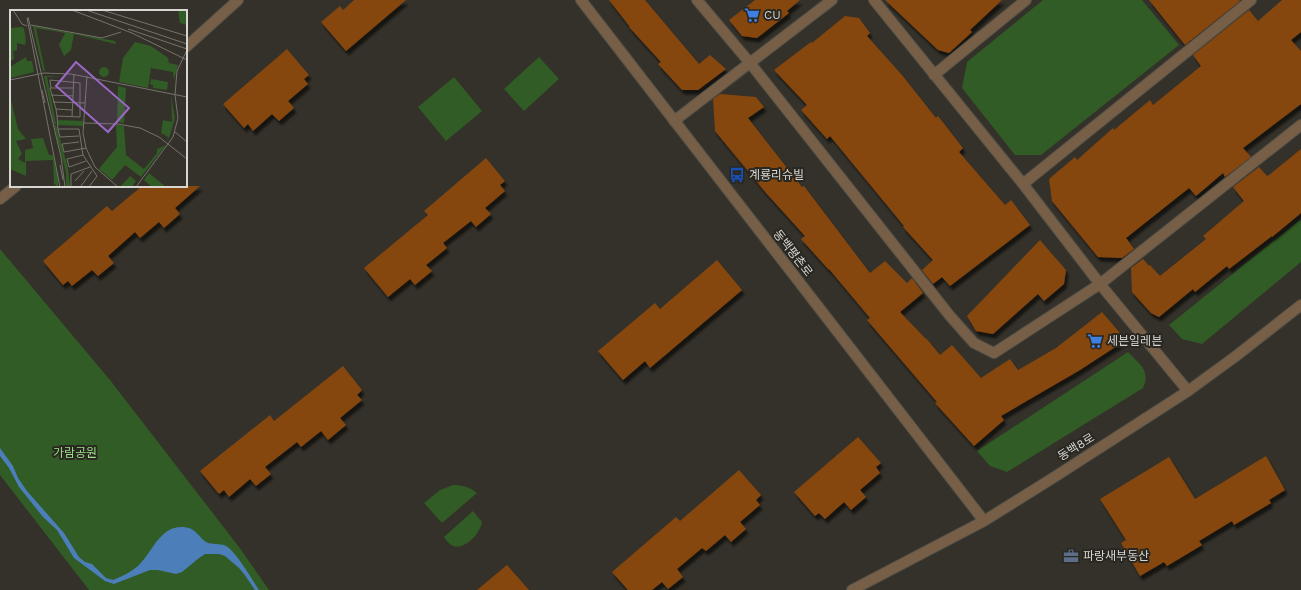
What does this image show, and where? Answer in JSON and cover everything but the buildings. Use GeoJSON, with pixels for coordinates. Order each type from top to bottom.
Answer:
{"type":"FeatureCollection","features":[{"type":"Feature","properties":{"kind":"street"},"geometry":{"type":"LineString","coordinates":[[187,46],[238,0]]}},
{"type":"Feature","properties":{"kind":"street","name":"동백평촌로"},"geometry":{"type":"LineString","coordinates":[[581,0],[984,521]]}},
{"type":"Feature","properties":{"kind":"street"},"geometry":{"type":"LineString","coordinates":[[697,0],[750,63],[950,316],[974,343],[994,353],[1100,284],[1301,125]]}},
{"type":"Feature","properties":{"kind":"street"},"geometry":{"type":"LineString","coordinates":[[674,121],[832,0]]}},
{"type":"Feature","properties":{"kind":"street"},"geometry":{"type":"LineString","coordinates":[[874,0],[1023,184],[1100,284],[1188,390]]}},
{"type":"Feature","properties":{"kind":"street"},"geometry":{"type":"LineString","coordinates":[[934,75],[1026,0]]}},
{"type":"Feature","properties":{"kind":"street"},"geometry":{"type":"LineString","coordinates":[[1023,184],[1250,0]]}},
{"type":"Feature","properties":{"kind":"street"},"geometry":{"type":"LineString","coordinates":[[0,199],[15,187]]}},
{"type":"Feature","properties":{"kind":"street","name":"동백8로"},"geometry":{"type":"LineString","coordinates":[[852,590],[984,521],[1188,390],[1236,356],[1301,305]]}},
{"type":"Feature","properties":{"kind":"green space"},"geometry":{"type":"Polygon","coordinates":[[[1043,0],[1142,0],[1179,45],[1041,155],[1015,155],[962,88],[967,62],[1043,0]]]}},
{"type":"Feature","properties":{"kind":"green space"},"geometry":{"type":"Polygon","coordinates":[[[539,57],[559,79],[524,111],[504,89],[539,57]]]}},
{"type":"Feature","properties":{"kind":"green space"},"geometry":{"type":"Polygon","coordinates":[[[454,77],[482,111],[446,141],[418,107],[454,77]]]}},
{"type":"Feature","properties":{"kind":"green space"},"geometry":{"type":"Polygon","coordinates":[[[1301,219],[1301,262],[1202,344],[1182,339],[1169,325],[1301,219]]]}},
{"type":"Feature","properties":{"kind":"green space","name":"가람공원"},"geometry":{"type":"Polygon","coordinates":[[[0,249],[110,380],[239,547],[269,590],[89,590],[0,475],[0,249]]]}},
{"type":"Feature","properties":{"kind":"green space"},"geometry":{"type":"Polygon","coordinates":[[[1128,352],[1140,364],[1145,372],[1146,376],[1143,388],[1007,472],[990,466],[977,451],[1128,352]]]}},
{"type":"Feature","properties":{"kind":"green space"},"geometry":{"type":"Polygon","coordinates":[[[453,485],[460,485],[472,489],[477,493],[442,523],[424,503],[440,490],[453,485]]]}},
{"type":"Feature","properties":{"kind":"green space"},"geometry":{"type":"Polygon","coordinates":[[[473,511],[482,522],[481,527],[475,536],[467,543],[458,547],[453,546],[444,537],[473,511]]]}},
{"type":"Feature","properties":{"kind":"water"},"geometry":{"type":"Polygon","coordinates":[[[0,448],[13,466],[18,478],[27,491],[64,533],[79,557],[85,562],[92,564],[106,578],[113,580],[133,570],[139,565],[163,535],[175,528],[183,527],[194,530],[206,542],[224,545],[230,549],[239,559],[259,590],[255,590],[239,568],[225,556],[219,554],[205,554],[182,572],[176,574],[158,570],[150,570],[114,584],[105,581],[74,558],[57,530],[43,517],[19,487],[9,468],[0,456],[0,448]]]}},
{"type":"Feature","properties":{"kind":"place","name":"CU"},"geometry":{"type":"Point","coordinates":[752,15]}},
{"type":"Feature","properties":{"kind":"place","name":"계룡리슈빌"},"geometry":{"type":"Point","coordinates":[737,175]}},
{"type":"Feature","properties":{"kind":"place","name":"세븐일레븐"},"geometry":{"type":"Point","coordinates":[1095,341]}},
{"type":"Feature","properties":{"kind":"place","name":"파랑새부동산"},"geometry":{"type":"Point","coordinates":[1071,556]}}]}
